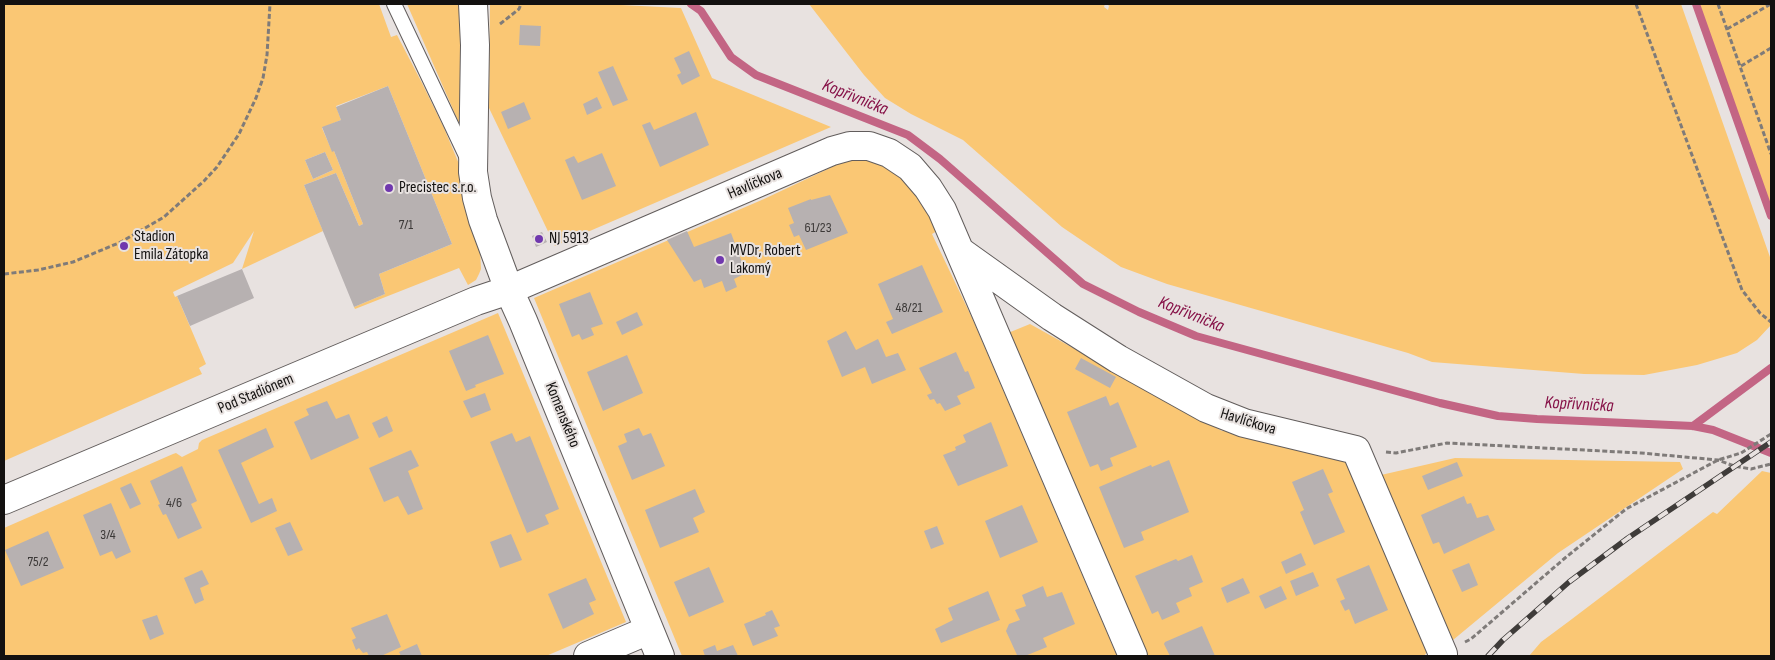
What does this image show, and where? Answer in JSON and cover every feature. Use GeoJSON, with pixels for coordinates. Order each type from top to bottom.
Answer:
{"type":"FeatureCollection","features":[{"type":"Feature","properties":{"kind":"street","name":"Komenského"},"geometry":{"type":"LineString","coordinates":[[473,4],[475,45],[473,172],[483,220],[509,290],[660,656]]}},
{"type":"Feature","properties":{"kind":"street","name":"Havlíčkova"},"geometry":{"type":"LineString","coordinates":[[509,290],[832,150],[850,146],[869,146],[889,153],[910,167],[928,188],[942,210],[1133,656]]}},
{"type":"Feature","properties":{"kind":"street","name":"Havlíčkova"},"geometry":{"type":"LineString","coordinates":[[961,252],[1052,317],[1118,359],[1206,408],[1244,423],[1356,450]]}},
{"type":"Feature","properties":{"kind":"street","name":"Pod Stadiónem"},"geometry":{"type":"LineString","coordinates":[[4,500],[476,301],[509,290]]}},
{"type":"Feature","properties":{"kind":"street"},"geometry":{"type":"LineString","coordinates":[[1356,450],[1442,655]]}},
{"type":"Feature","properties":{"kind":"street"},"geometry":{"type":"LineString","coordinates":[[588,656],[649,630]]}},
{"type":"Feature","properties":{"kind":"lane","name":"Komenského"},"geometry":{"type":"LineString","coordinates":[[394,4],[473,172]]}},
{"type":"Feature","properties":{"kind":"path"},"geometry":{"type":"LineString","coordinates":[[4,274],[21,273],[56,266],[105,250],[150,226],[178,206],[198,188],[217,167],[239,134],[256,98],[263,78],[267,55],[270,4]]}},
{"type":"Feature","properties":{"kind":"path"},"geometry":{"type":"LineString","coordinates":[[519,9],[521,4]]}},
{"type":"Feature","properties":{"kind":"path"},"geometry":{"type":"LineString","coordinates":[[1636,4],[1742,290],[1760,313],[1771,322]]}},
{"type":"Feature","properties":{"kind":"path"},"geometry":{"type":"LineString","coordinates":[[1718,4],[1771,154]]}},
{"type":"Feature","properties":{"kind":"path"},"geometry":{"type":"LineString","coordinates":[[1727,29],[1771,4]]}},
{"type":"Feature","properties":{"kind":"path"},"geometry":{"type":"LineString","coordinates":[[1740,66],[1771,48]]}},
{"type":"Feature","properties":{"kind":"path"},"geometry":{"type":"LineString","coordinates":[[1442,655],[1471,639],[1565,558],[1626,509],[1718,460],[1741,453],[1771,434]]}},
{"type":"Feature","properties":{"kind":"path"},"geometry":{"type":"LineString","coordinates":[[1356,450],[1396,453],[1446,443],[1641,453],[1718,460],[1734,466],[1752,469],[1771,464]]}},
{"type":"Feature","properties":{"kind":"shaded area","name":"Stadion Emila Zátopka"},"geometry":{"type":"Polygon","coordinates":[[[4,4],[379,4],[391,37],[397,35],[444,128],[459,164],[480,250],[481,269],[476,280],[468,285],[459,268],[355,309],[354,307],[385,294],[379,274],[452,244],[388,86],[336,106],[341,120],[322,128],[332,151],[334,151],[363,224],[359,226],[336,173],[304,185],[323,231],[242,269],[254,231],[233,263],[173,292],[175,297],[177,296],[206,364],[199,368],[202,374],[4,461],[4,4]],[[325,152],[305,160],[313,179],[333,170],[325,152]]]}},
{"type":"Feature","properties":{"kind":"shaded area"},"geometry":{"type":"Polygon","coordinates":[[[407,4],[466,4],[462,130],[407,4]]]}},
{"type":"Feature","properties":{"kind":"shaded area"},"geometry":{"type":"Polygon","coordinates":[[[490,4],[601,4],[681,8],[712,78],[831,127],[555,246],[489,108],[490,4]]]}},
{"type":"Feature","properties":{"kind":"shaded area"},"geometry":{"type":"Polygon","coordinates":[[[809,4],[1105,4],[1104,7],[1108,10],[1109,6],[1107,4],[1681,4],[1771,260],[1771,325],[1757,340],[1737,353],[1697,365],[1644,375],[1584,374],[1432,362],[1408,353],[1167,284],[1121,267],[1062,227],[963,140],[911,114],[885,98],[864,75],[809,4]]]}},
{"type":"Feature","properties":{"kind":"shaded area"},"geometry":{"type":"Polygon","coordinates":[[[1699,4],[1771,4],[1771,211],[1699,4]]]}},
{"type":"Feature","properties":{"kind":"shaded area"},"geometry":{"type":"Polygon","coordinates":[[[850,155],[879,161],[911,185],[923,202],[937,231],[932,234],[973,320],[1117,656],[682,656],[534,298],[764,199],[830,168],[835,159],[850,155]]]}},
{"type":"Feature","properties":{"kind":"shaded area"},"geometry":{"type":"Polygon","coordinates":[[[498,313],[626,622],[546,656],[4,656],[4,528],[173,454],[176,453],[182,457],[198,449],[199,443],[202,440],[498,313]]]}},
{"type":"Feature","properties":{"kind":"shaded area"},"geometry":{"type":"Polygon","coordinates":[[[1030,324],[1222,431],[1347,459],[1427,652],[1424,656],[1145,656],[1008,333],[1030,324]]]}},
{"type":"Feature","properties":{"kind":"shaded area"},"geometry":{"type":"Polygon","coordinates":[[[1455,458],[1680,462],[1683,469],[1558,553],[1453,640],[1381,475],[1455,458]]]}},
{"type":"Feature","properties":{"kind":"shaded area"},"geometry":{"type":"Polygon","coordinates":[[[1762,471],[1771,473],[1771,656],[1529,656],[1541,642],[1713,512],[1717,514],[1762,471]]]}},
{"type":"Feature","properties":{"kind":"building"},"geometry":{"type":"Polygon","coordinates":[[[520,25],[541,26],[540,46],[519,45],[520,25]]]}},
{"type":"Feature","properties":{"kind":"building"},"geometry":{"type":"Polygon","coordinates":[[[689,51],[700,76],[682,85],[677,75],[681,73],[674,58],[689,51]]]}},
{"type":"Feature","properties":{"kind":"building"},"geometry":{"type":"Polygon","coordinates":[[[613,66],[628,100],[613,106],[598,72],[613,66]]]}},
{"type":"Feature","properties":{"kind":"building","name":"Precistec s.r.o."},"geometry":{"type":"Polygon","coordinates":[[[388,86],[452,244],[379,274],[385,294],[354,307],[304,185],[336,173],[359,226],[363,224],[334,151],[332,152],[322,127],[341,120],[336,107],[388,86]]]}},
{"type":"Feature","properties":{"kind":"building"},"geometry":{"type":"Polygon","coordinates":[[[597,97],[602,108],[587,115],[583,104],[597,97]]]}},
{"type":"Feature","properties":{"kind":"building"},"geometry":{"type":"Polygon","coordinates":[[[524,102],[531,119],[508,129],[501,112],[524,102]]]}},
{"type":"Feature","properties":{"kind":"building"},"geometry":{"type":"Polygon","coordinates":[[[696,112],[709,145],[660,167],[642,125],[650,122],[654,130],[696,112]]]}},
{"type":"Feature","properties":{"kind":"building"},"geometry":{"type":"Polygon","coordinates":[[[325,152],[333,170],[313,179],[305,160],[325,152]]]}},
{"type":"Feature","properties":{"kind":"building"},"geometry":{"type":"Polygon","coordinates":[[[602,153],[616,186],[582,200],[565,160],[574,156],[578,163],[602,153]]]}},
{"type":"Feature","properties":{"kind":"building"},"geometry":{"type":"Polygon","coordinates":[[[830,195],[848,233],[806,250],[799,235],[794,237],[789,225],[794,223],[788,208],[811,199],[830,195]]]}},
{"type":"Feature","properties":{"kind":"building","name":"MVDr, Robert Lakomý"},"geometry":{"type":"Polygon","coordinates":[[[687,231],[694,247],[731,233],[746,273],[734,279],[737,287],[726,292],[722,281],[704,288],[701,279],[694,282],[667,240],[687,231]]]}},
{"type":"Feature","properties":{"kind":"building","name":"NJ 5913"},"geometry":{"type":"Polygon","coordinates":[[[542,232],[547,242],[536,247],[532,236],[542,232]]]}},
{"type":"Feature","properties":{"kind":"building"},"geometry":{"type":"Polygon","coordinates":[[[922,265],[943,312],[892,334],[886,322],[893,319],[878,284],[922,265]]]}},
{"type":"Feature","properties":{"kind":"building"},"geometry":{"type":"Polygon","coordinates":[[[242,269],[254,298],[190,326],[177,296],[242,269]]]}},
{"type":"Feature","properties":{"kind":"building"},"geometry":{"type":"Polygon","coordinates":[[[590,292],[603,324],[591,328],[594,335],[582,340],[579,334],[572,337],[559,304],[590,292]]]}},
{"type":"Feature","properties":{"kind":"building"},"geometry":{"type":"Polygon","coordinates":[[[637,312],[643,325],[622,335],[616,322],[637,312]]]}},
{"type":"Feature","properties":{"kind":"building"},"geometry":{"type":"Polygon","coordinates":[[[846,331],[856,350],[878,339],[886,357],[898,353],[906,370],[872,384],[865,367],[842,377],[827,341],[846,331]]]}},
{"type":"Feature","properties":{"kind":"building"},"geometry":{"type":"Polygon","coordinates":[[[488,335],[504,374],[475,385],[476,387],[466,391],[449,351],[488,335]]]}},
{"type":"Feature","properties":{"kind":"building"},"geometry":{"type":"Polygon","coordinates":[[[956,352],[965,372],[968,371],[975,388],[957,396],[961,404],[945,411],[940,403],[937,404],[934,399],[930,400],[927,395],[932,393],[919,368],[956,352]]]}},
{"type":"Feature","properties":{"kind":"building"},"geometry":{"type":"Polygon","coordinates":[[[627,355],[643,393],[603,411],[587,372],[627,355]]]}},
{"type":"Feature","properties":{"kind":"building"},"geometry":{"type":"Polygon","coordinates":[[[1081,358],[1116,377],[1110,388],[1075,369],[1081,358]]]}},
{"type":"Feature","properties":{"kind":"building"},"geometry":{"type":"Polygon","coordinates":[[[485,393],[491,410],[471,418],[463,401],[485,393]]]}},
{"type":"Feature","properties":{"kind":"building"},"geometry":{"type":"Polygon","coordinates":[[[1106,396],[1110,406],[1118,402],[1137,447],[1110,458],[1113,466],[1101,471],[1098,464],[1090,467],[1067,412],[1106,396]]]}},
{"type":"Feature","properties":{"kind":"building"},"geometry":{"type":"Polygon","coordinates":[[[327,401],[336,419],[349,414],[359,438],[311,460],[294,422],[309,415],[306,409],[327,401]]]}},
{"type":"Feature","properties":{"kind":"building"},"geometry":{"type":"Polygon","coordinates":[[[387,416],[393,431],[379,438],[372,423],[387,416]]]}},
{"type":"Feature","properties":{"kind":"building"},"geometry":{"type":"Polygon","coordinates":[[[991,422],[1008,466],[958,486],[943,455],[956,450],[955,447],[966,442],[963,435],[991,422]]]}},
{"type":"Feature","properties":{"kind":"building"},"geometry":{"type":"Polygon","coordinates":[[[266,428],[274,447],[241,463],[259,504],[272,498],[277,511],[251,523],[218,450],[266,428]]]}},
{"type":"Feature","properties":{"kind":"building"},"geometry":{"type":"Polygon","coordinates":[[[639,428],[643,436],[651,433],[665,466],[632,480],[618,446],[627,442],[624,434],[639,428]]]}},
{"type":"Feature","properties":{"kind":"building"},"geometry":{"type":"Polygon","coordinates":[[[512,433],[516,442],[530,436],[559,509],[545,515],[549,524],[527,533],[490,442],[512,433]]]}},
{"type":"Feature","properties":{"kind":"building"},"geometry":{"type":"Polygon","coordinates":[[[411,450],[419,466],[408,471],[423,509],[408,515],[398,496],[384,502],[369,468],[411,450]]]}},
{"type":"Feature","properties":{"kind":"building"},"geometry":{"type":"Polygon","coordinates":[[[1169,460],[1189,512],[1141,532],[1144,540],[1124,548],[1099,487],[1151,465],[1152,467],[1169,460]]]}},
{"type":"Feature","properties":{"kind":"building"},"geometry":{"type":"Polygon","coordinates":[[[1457,462],[1463,476],[1428,490],[1422,476],[1457,462]]]}},
{"type":"Feature","properties":{"kind":"building"},"geometry":{"type":"Polygon","coordinates":[[[182,466],[197,501],[191,504],[202,528],[178,539],[166,514],[163,515],[158,505],[160,504],[150,481],[182,466]]]}},
{"type":"Feature","properties":{"kind":"building"},"geometry":{"type":"Polygon","coordinates":[[[1323,469],[1333,492],[1328,494],[1345,532],[1314,545],[1300,512],[1304,510],[1292,482],[1323,469]]]}},
{"type":"Feature","properties":{"kind":"building"},"geometry":{"type":"Polygon","coordinates":[[[131,483],[141,504],[130,509],[120,488],[131,483]]]}},
{"type":"Feature","properties":{"kind":"building"},"geometry":{"type":"Polygon","coordinates":[[[695,489],[705,512],[693,518],[699,532],[660,548],[645,510],[695,489]]]}},
{"type":"Feature","properties":{"kind":"building"},"geometry":{"type":"Polygon","coordinates":[[[1464,496],[1467,504],[1471,503],[1477,518],[1488,515],[1495,530],[1444,554],[1439,542],[1433,544],[1421,515],[1464,496]]]}},
{"type":"Feature","properties":{"kind":"building"},"geometry":{"type":"Polygon","coordinates":[[[111,503],[131,552],[116,559],[112,551],[100,556],[83,515],[111,503]]]}},
{"type":"Feature","properties":{"kind":"building"},"geometry":{"type":"Polygon","coordinates":[[[1022,505],[1038,542],[1000,558],[985,521],[1022,505]]]}},
{"type":"Feature","properties":{"kind":"building"},"geometry":{"type":"Polygon","coordinates":[[[290,522],[303,550],[288,556],[275,528],[290,522]]]}},
{"type":"Feature","properties":{"kind":"building"},"geometry":{"type":"Polygon","coordinates":[[[937,526],[944,544],[931,549],[924,531],[937,526]]]}},
{"type":"Feature","properties":{"kind":"building"},"geometry":{"type":"Polygon","coordinates":[[[48,531],[64,568],[21,586],[5,550],[48,531]]]}},
{"type":"Feature","properties":{"kind":"building"},"geometry":{"type":"Polygon","coordinates":[[[511,534],[522,560],[500,568],[490,542],[511,534]]]}},
{"type":"Feature","properties":{"kind":"building"},"geometry":{"type":"Polygon","coordinates":[[[1301,553],[1306,565],[1286,574],[1281,562],[1301,553]]]}},
{"type":"Feature","properties":{"kind":"building"},"geometry":{"type":"Polygon","coordinates":[[[1192,555],[1203,582],[1189,588],[1192,596],[1176,603],[1180,612],[1162,620],[1158,611],[1152,614],[1135,576],[1176,559],[1178,561],[1192,555]]]}},
{"type":"Feature","properties":{"kind":"building"},"geometry":{"type":"Polygon","coordinates":[[[1469,563],[1478,585],[1462,592],[1452,570],[1469,563]]]}},
{"type":"Feature","properties":{"kind":"building"},"geometry":{"type":"Polygon","coordinates":[[[1369,565],[1388,610],[1355,624],[1349,609],[1345,611],[1340,601],[1345,599],[1336,579],[1369,565]]]}},
{"type":"Feature","properties":{"kind":"building"},"geometry":{"type":"Polygon","coordinates":[[[709,567],[724,602],[689,617],[674,582],[709,567]]]}},
{"type":"Feature","properties":{"kind":"building"},"geometry":{"type":"Polygon","coordinates":[[[202,570],[209,584],[200,588],[204,600],[195,604],[184,578],[202,570]]]}},
{"type":"Feature","properties":{"kind":"building"},"geometry":{"type":"Polygon","coordinates":[[[1313,572],[1319,586],[1296,596],[1290,581],[1313,572]]]}},
{"type":"Feature","properties":{"kind":"building"},"geometry":{"type":"Polygon","coordinates":[[[586,578],[596,600],[589,603],[594,614],[563,629],[548,594],[586,578]]]}},
{"type":"Feature","properties":{"kind":"building"},"geometry":{"type":"Polygon","coordinates":[[[1243,578],[1250,593],[1227,603],[1221,588],[1243,578]]]}},
{"type":"Feature","properties":{"kind":"building"},"geometry":{"type":"Polygon","coordinates":[[[1043,586],[1047,597],[1062,592],[1075,624],[1043,638],[1047,647],[1025,656],[1017,655],[1006,631],[1009,624],[1020,620],[1015,610],[1026,606],[1022,595],[1043,586]]]}},
{"type":"Feature","properties":{"kind":"building"},"geometry":{"type":"Polygon","coordinates":[[[1281,586],[1287,599],[1265,609],[1259,596],[1281,586]]]}},
{"type":"Feature","properties":{"kind":"building"},"geometry":{"type":"Polygon","coordinates":[[[988,591],[1000,620],[941,643],[935,629],[953,620],[948,608],[988,591]]]}},
{"type":"Feature","properties":{"kind":"building"},"geometry":{"type":"Polygon","coordinates":[[[772,610],[780,626],[774,628],[778,636],[753,646],[744,624],[766,615],[765,613],[772,610]]]}},
{"type":"Feature","properties":{"kind":"building"},"geometry":{"type":"Polygon","coordinates":[[[387,614],[401,647],[381,656],[369,656],[367,652],[363,653],[359,648],[356,650],[352,640],[356,638],[351,628],[387,614]]]}},
{"type":"Feature","properties":{"kind":"building"},"geometry":{"type":"Polygon","coordinates":[[[157,615],[164,634],[150,640],[142,620],[157,615]]]}},
{"type":"Feature","properties":{"kind":"building"},"geometry":{"type":"Polygon","coordinates":[[[1202,626],[1215,656],[1170,656],[1164,644],[1165,642],[1202,626]]]}},
{"type":"Feature","properties":{"kind":"building"},"geometry":{"type":"Polygon","coordinates":[[[417,644],[422,656],[401,656],[399,652],[417,644]]]}},
{"type":"Feature","properties":{"kind":"building"},"geometry":{"type":"Polygon","coordinates":[[[715,645],[717,651],[733,645],[738,656],[705,656],[703,650],[715,645]]]}},
{"type":"Feature","properties":{"kind":"waterway","name":"Kopřivnička"},"geometry":{"type":"LineString","coordinates":[[691,4],[701,11],[731,57],[756,75],[908,135],[940,159],[1083,284],[1139,312],[1196,336],[1440,403],[1498,416],[1693,426],[1713,430],[1771,453]]}},
{"type":"Feature","properties":{"kind":"waterway"},"geometry":{"type":"LineString","coordinates":[[1696,4],[1771,216]]}},
{"type":"Feature","properties":{"kind":"waterway"},"geometry":{"type":"LineString","coordinates":[[1693,426],[1771,368]]}},
{"type":"Feature","properties":{"kind":"railway"},"geometry":{"type":"LineString","coordinates":[[1488,656],[1503,640],[1569,582],[1628,538],[1771,442]]}},
{"type":"Feature","properties":{"kind":"place","name":"Precistec s.r.o."},"geometry":{"type":"Point","coordinates":[389,188]}},
{"type":"Feature","properties":{"kind":"place","name":"NJ 5913"},"geometry":{"type":"Point","coordinates":[539,239]}},
{"type":"Feature","properties":{"kind":"place","name":"Stadion Emila Zátopka"},"geometry":{"type":"Point","coordinates":[124,246]}},
{"type":"Feature","properties":{"kind":"place","name":"MVDr, Robert Lakomý"},"geometry":{"type":"Point","coordinates":[720,260]}}]}
